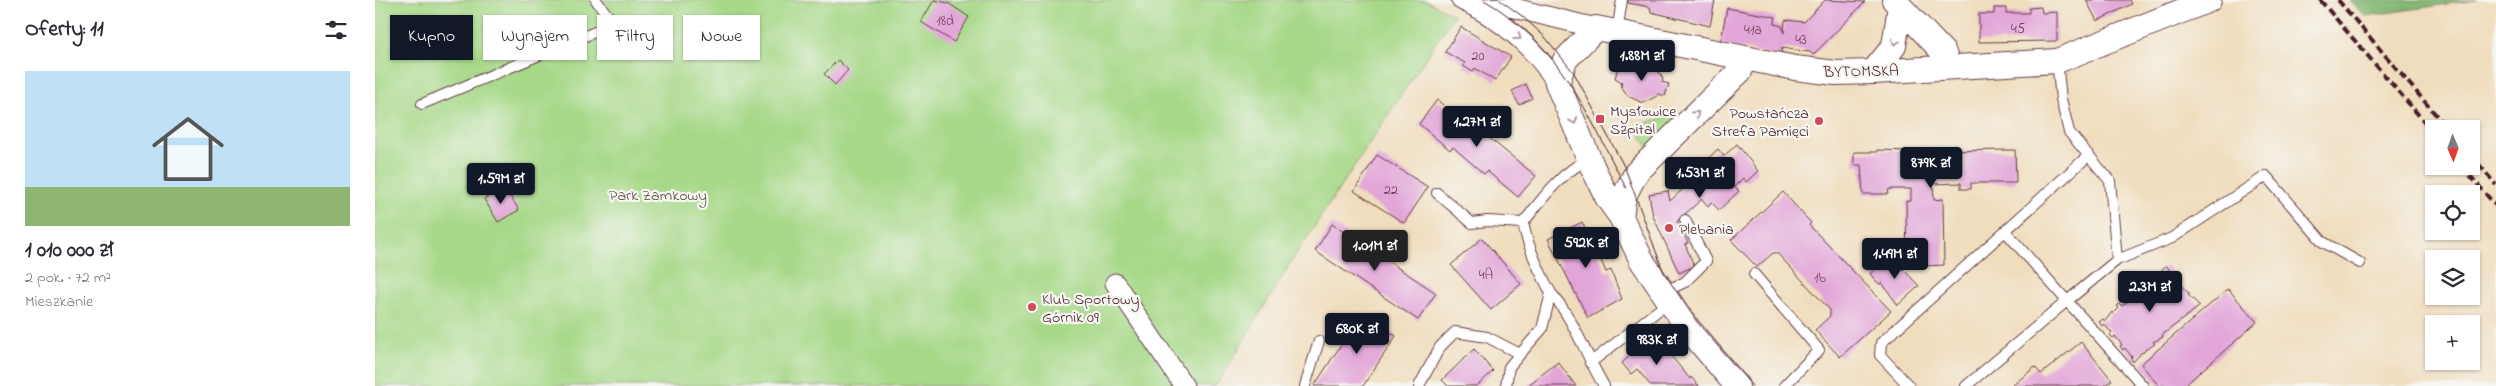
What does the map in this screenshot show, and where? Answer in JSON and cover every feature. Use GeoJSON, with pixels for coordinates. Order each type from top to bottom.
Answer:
{"type":"FeatureCollection","features":[{"type":"Feature","properties":{"kind":"street","name":"BYTOMSKA"},"geometry":{"type":"LineString","coordinates":[[1461,0],[1479,8],[1525,42],[1542,60],[1557,83]]}},
{"type":"Feature","properties":{"kind":"street","name":"BYTOMSKA"},"geometry":{"type":"LineString","coordinates":[[1479,8],[1510,7],[1606,30],[1745,59],[1836,73],[2057,61],[2109,42],[2209,0]]}},
{"type":"Feature","properties":{"kind":"street"},"geometry":{"type":"LineString","coordinates":[[1897,3],[1944,53],[1948,67]]}},
{"type":"Feature","properties":{"kind":"street"},"geometry":{"type":"LineString","coordinates":[[1873,72],[1894,46],[1897,3]]}},
{"type":"Feature","properties":{"kind":"street"},"geometry":{"type":"LineString","coordinates":[[1606,30],[1565,60],[1557,83],[1591,163],[1608,199],[1621,217],[1641,261],[1665,297],[1737,386]]}},
{"type":"Feature","properties":{"kind":"street"},"geometry":{"type":"LineString","coordinates":[[1621,217],[1627,188],[1636,173],[1740,71],[1745,59]]}},
{"type":"Feature","properties":{"kind":"street"},"geometry":{"type":"LineString","coordinates":[[1591,163],[1619,174],[1636,173]]}},
{"type":"Feature","properties":{"kind":"street"},"geometry":{"type":"LineString","coordinates":[[1115,283],[1183,386]]}},
{"type":"Feature","properties":{"kind":"lane"},"geometry":{"type":"LineString","coordinates":[[422,104],[614,24],[596,0]]}},
{"type":"Feature","properties":{"kind":"lane"},"geometry":{"type":"LineString","coordinates":[[1606,30],[1622,0]]}},
{"type":"Feature","properties":{"kind":"lane"},"geometry":{"type":"LineString","coordinates":[[2057,61],[2061,99],[2069,132],[2110,181],[2117,260]]}},
{"type":"Feature","properties":{"kind":"lane"},"geometry":{"type":"LineString","coordinates":[[1909,386],[1880,355],[1881,343],[2088,156]]}},
{"type":"Feature","properties":{"kind":"lane"},"geometry":{"type":"LineString","coordinates":[[1523,223],[1555,182],[1574,166],[1591,163]]}},
{"type":"Feature","properties":{"kind":"lane"},"geometry":{"type":"LineString","coordinates":[[1966,386],[2117,260],[2173,238],[2265,176],[2323,242],[2360,263]]}},
{"type":"Feature","properties":{"kind":"lane"},"geometry":{"type":"LineString","coordinates":[[1437,193],[1472,223],[1506,221],[1523,223]]}},
{"type":"Feature","properties":{"kind":"lane"},"geometry":{"type":"LineString","coordinates":[[1590,363],[1665,297],[1685,282],[1706,261],[1685,220]]}},
{"type":"Feature","properties":{"kind":"lane"},"geometry":{"type":"LineString","coordinates":[[1523,223],[1535,261],[1551,293],[1562,305],[1590,363],[1604,386]]}},
{"type":"Feature","properties":{"kind":"lane"},"geometry":{"type":"LineString","coordinates":[[2005,232],[2143,386]]}},
{"type":"Feature","properties":{"kind":"lane"},"geometry":{"type":"LineString","coordinates":[[1754,274],[1819,350],[1784,386]]}},
{"type":"Feature","properties":{"kind":"lane"},"geometry":{"type":"LineString","coordinates":[[1506,386],[1509,367],[1543,329],[1551,293]]}},
{"type":"Feature","properties":{"kind":"lane"},"geometry":{"type":"LineString","coordinates":[[1419,386],[1440,347],[1455,332],[1487,337],[1519,354]]}},
{"type":"Feature","properties":{"kind":"lane"},"geometry":{"type":"LineString","coordinates":[[1305,386],[1319,342]]}},
{"type":"Feature","properties":{"kind":"green space","name":"Park Zamkowy"},"geometry":{"type":"Polygon","coordinates":[[[375,0],[1425,0],[1454,15],[1294,257],[1216,386],[375,386],[375,0]]]}},
{"type":"Feature","properties":{"kind":"green space"},"geometry":{"type":"Polygon","coordinates":[[[2350,0],[2476,0],[2365,16],[2350,0]]]}},
{"type":"Feature","properties":{"kind":"green space"},"geometry":{"type":"Polygon","coordinates":[[[1689,111],[1649,149],[1643,140],[1639,127],[1641,124],[1689,111]]]}},
{"type":"Feature","properties":{"kind":"building"},"geometry":{"type":"Polygon","coordinates":[[[934,0],[948,3],[969,17],[954,42],[921,22],[934,0]]]}},
{"type":"Feature","properties":{"kind":"building"},"geometry":{"type":"Polygon","coordinates":[[[1628,0],[1715,0],[1710,26],[1651,12],[1650,7],[1628,3],[1628,0]]]}},
{"type":"Feature","properties":{"kind":"building"},"geometry":{"type":"Polygon","coordinates":[[[1825,0],[1865,2],[1813,55],[1810,52],[1782,48],[1780,57],[1720,44],[1727,8],[1776,17],[1774,24],[1782,26],[1784,33],[1785,20],[1804,22],[1825,0]]]}},
{"type":"Feature","properties":{"kind":"building"},"geometry":{"type":"Polygon","coordinates":[[[2086,0],[2130,0],[2132,4],[2097,21],[2086,0]]]}},
{"type":"Feature","properties":{"kind":"building"},"geometry":{"type":"Polygon","coordinates":[[[2041,7],[2042,13],[2057,12],[2057,41],[1979,42],[1979,14],[1994,14],[1994,8],[2006,8],[2006,13],[2029,13],[2029,8],[2041,7]]]}},
{"type":"Feature","properties":{"kind":"building"},"geometry":{"type":"Polygon","coordinates":[[[1461,27],[1511,57],[1495,81],[1475,68],[1473,72],[1463,66],[1465,63],[1445,52],[1461,27]]]}},
{"type":"Feature","properties":{"kind":"building"},"geometry":{"type":"Polygon","coordinates":[[[838,60],[848,70],[835,85],[824,74],[838,60]]]}},
{"type":"Feature","properties":{"kind":"building"},"geometry":{"type":"Polygon","coordinates":[[[1642,61],[1657,68],[1663,79],[1662,82],[1669,84],[1665,96],[1658,94],[1643,103],[1628,96],[1621,86],[1622,82],[1615,78],[1618,67],[1627,68],[1627,66],[1642,61]]]}},
{"type":"Feature","properties":{"kind":"building"},"geometry":{"type":"Polygon","coordinates":[[[1526,84],[1532,98],[1519,105],[1512,91],[1526,84]]]}},
{"type":"Feature","properties":{"kind":"building"},"geometry":{"type":"Polygon","coordinates":[[[1437,100],[1469,127],[1472,124],[1536,176],[1518,197],[1487,171],[1484,174],[1453,147],[1450,150],[1419,124],[1437,100]]]}},
{"type":"Feature","properties":{"kind":"building"},"geometry":{"type":"Polygon","coordinates":[[[1737,144],[1758,171],[1746,182],[1743,178],[1734,187],[1739,191],[1719,210],[1711,202],[1708,206],[1702,199],[1677,221],[1688,243],[1685,244],[1694,266],[1679,273],[1653,216],[1649,194],[1668,191],[1670,201],[1708,166],[1704,162],[1718,149],[1724,156],[1737,144]]]}},
{"type":"Feature","properties":{"kind":"building"},"geometry":{"type":"Polygon","coordinates":[[[1877,150],[1911,151],[1911,159],[1933,159],[1933,151],[2015,150],[2016,183],[1971,183],[1971,189],[1961,189],[1961,183],[1933,184],[1934,200],[1943,199],[1944,265],[1907,267],[1906,201],[1911,201],[1911,189],[1889,189],[1888,194],[1863,194],[1861,165],[1854,165],[1854,152],[1877,152],[1877,150]]]}},
{"type":"Feature","properties":{"kind":"building"},"geometry":{"type":"Polygon","coordinates":[[[1377,155],[1428,187],[1404,223],[1354,191],[1377,155]]]}},
{"type":"Feature","properties":{"kind":"building"},"geometry":{"type":"Polygon","coordinates":[[[504,187],[519,210],[498,222],[484,199],[504,187]]]}},
{"type":"Feature","properties":{"kind":"building"},"geometry":{"type":"Polygon","coordinates":[[[1783,192],[1811,223],[1809,225],[1891,311],[1840,357],[1815,330],[1830,316],[1830,310],[1777,253],[1773,253],[1757,267],[1731,240],[1783,192]]]}},
{"type":"Feature","properties":{"kind":"building"},"geometry":{"type":"Polygon","coordinates":[[[1582,222],[1589,235],[1593,233],[1599,247],[1596,249],[1606,272],[1611,270],[1622,299],[1588,318],[1548,239],[1582,222]]]}},
{"type":"Feature","properties":{"kind":"building"},"geometry":{"type":"Polygon","coordinates":[[[1332,224],[1436,293],[1418,320],[1315,251],[1332,224]]]}},
{"type":"Feature","properties":{"kind":"building"},"geometry":{"type":"Polygon","coordinates":[[[1482,238],[1521,284],[1491,310],[1451,265],[1482,238]]]}},
{"type":"Feature","properties":{"kind":"building"},"geometry":{"type":"Polygon","coordinates":[[[1890,255],[1919,286],[1898,305],[1882,283],[1877,282],[1870,274],[1890,255]]]}},
{"type":"Feature","properties":{"kind":"building"},"geometry":{"type":"Polygon","coordinates":[[[2166,265],[2179,284],[2190,294],[2188,295],[2200,306],[2162,335],[2163,337],[2153,342],[2155,344],[2142,352],[2133,362],[2132,357],[2125,348],[2123,350],[2120,346],[2122,345],[2115,336],[2113,338],[2110,335],[2112,333],[2104,324],[2102,326],[2099,322],[2103,319],[2105,321],[2112,312],[2113,314],[2119,308],[2117,306],[2120,304],[2122,306],[2128,301],[2126,298],[2128,296],[2129,298],[2139,287],[2141,290],[2147,284],[2145,282],[2148,280],[2149,282],[2156,273],[2158,275],[2166,265]]]}},
{"type":"Feature","properties":{"kind":"building"},"geometry":{"type":"Polygon","coordinates":[[[2228,289],[2257,322],[2184,386],[2159,386],[2141,364],[2228,289]]]}},
{"type":"Feature","properties":{"kind":"building"},"geometry":{"type":"Polygon","coordinates":[[[1362,313],[1396,336],[1363,386],[1314,386],[1362,313]]]}},
{"type":"Feature","properties":{"kind":"building"},"geometry":{"type":"Polygon","coordinates":[[[1652,336],[1662,345],[1690,379],[1691,377],[1699,386],[1651,386],[1637,369],[1631,374],[1622,363],[1652,336]]]}},
{"type":"Feature","properties":{"kind":"building"},"geometry":{"type":"Polygon","coordinates":[[[2081,342],[2112,380],[2104,386],[2012,386],[2035,367],[2041,374],[2081,342]]]}},
{"type":"Feature","properties":{"kind":"building"},"geometry":{"type":"Polygon","coordinates":[[[1474,349],[1493,371],[1477,386],[1448,386],[1442,380],[1474,349]]]}},
{"type":"Feature","properties":{"kind":"building"},"geometry":{"type":"Polygon","coordinates":[[[1558,362],[1576,386],[1527,386],[1558,362]]]}},
{"type":"Feature","properties":{"kind":"tram line"},"geometry":{"type":"LineString","coordinates":[[1484,0],[1510,17],[1533,37],[1552,59],[1584,108],[1626,188]]}},
{"type":"Feature","properties":{"kind":"tram line"},"geometry":{"type":"LineString","coordinates":[[1500,0],[1522,16],[1545,37],[1574,73],[1625,168],[1664,273],[1697,322],[1752,386]]}},
{"type":"Feature","properties":{"kind":"railway"},"geometry":{"type":"LineString","coordinates":[[2320,0],[2425,122]]}},
{"type":"Feature","properties":{"kind":"railway"},"geometry":{"type":"LineString","coordinates":[[2338,0],[2440,120]]}},
{"type":"Feature","properties":{"kind":"railway"},"geometry":{"type":"LineString","coordinates":[[2480,166],[2496,185]]}},
{"type":"Feature","properties":{"kind":"railway"},"geometry":{"type":"LineString","coordinates":[[2470,175],[2496,206]]}},
{"type":"Feature","properties":{"kind":"place","name":"Mysłowice Szpital"},"geometry":{"type":"Point","coordinates":[1600,119]}},
{"type":"Feature","properties":{"kind":"place","name":"Powstańcza Strefa Pamięci"},"geometry":{"type":"Point","coordinates":[1819,121]}},
{"type":"Feature","properties":{"kind":"place","name":"Plebania"},"geometry":{"type":"Point","coordinates":[1669,228]}},
{"type":"Feature","properties":{"kind":"place","name":"Klub Sportowy Górnik 09"},"geometry":{"type":"Point","coordinates":[1032,307]}}]}
